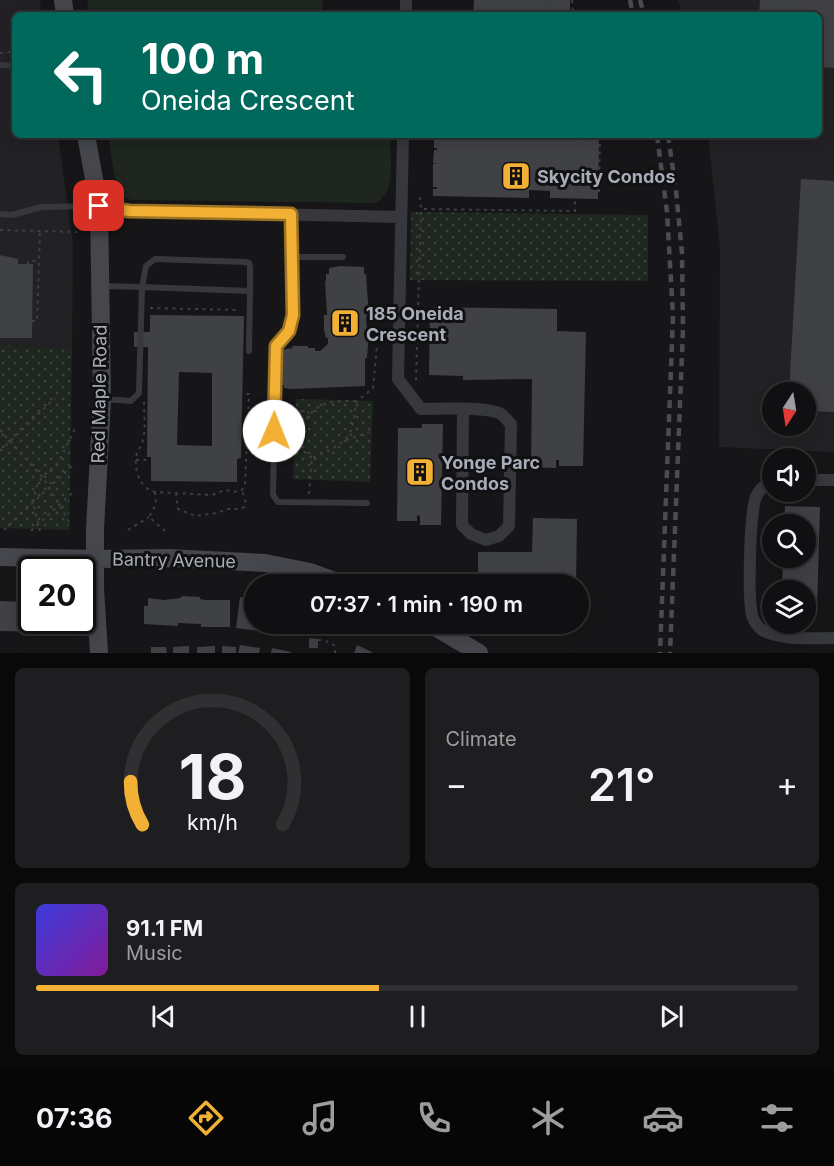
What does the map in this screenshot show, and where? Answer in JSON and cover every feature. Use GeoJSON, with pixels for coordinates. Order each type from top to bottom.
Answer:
{"type":"FeatureCollection","features":[{"type":"Feature","properties":{"kind":"street","name":"Red Maple Road"},"geometry":{"type":"LineString","coordinates":[[87,138],[99,206],[101,286],[102,399],[95,529],[96,556]]}},
{"type":"Feature","properties":{"kind":"street"},"geometry":{"type":"LineString","coordinates":[[403,138],[399,379],[421,409],[490,410],[502,415],[511,424],[509,526],[499,536],[486,540],[471,534],[462,525],[463,410]]}},
{"type":"Feature","properties":{"kind":"street"},"geometry":{"type":"LineString","coordinates":[[99,206],[129,211],[401,217]]}},
{"type":"Feature","properties":{"kind":"street"},"geometry":{"type":"LineString","coordinates":[[816,480],[834,480]]}},
{"type":"Feature","properties":{"kind":"street"},"geometry":{"type":"LineString","coordinates":[[762,488],[756,496],[750,553],[752,618],[759,628],[768,632],[792,638],[834,639]]}},
{"type":"Feature","properties":{"kind":"street","name":"Bantry Avenue"},"geometry":{"type":"LineString","coordinates":[[0,557],[18,557]]}},
{"type":"Feature","properties":{"kind":"street","name":"Bantry Avenue"},"geometry":{"type":"LineString","coordinates":[[96,559],[169,558],[266,562],[313,574]]}},
{"type":"Feature","properties":{"kind":"street","name":"Red Maple Road"},"geometry":{"type":"LineString","coordinates":[[96,604],[99,653]]}},
{"type":"Feature","properties":{"kind":"street"},"geometry":{"type":"LineString","coordinates":[[447,634],[479,653]]}},
{"type":"Feature","properties":{"kind":"lane"},"geometry":{"type":"LineString","coordinates":[[0,214],[12,215],[49,207],[99,206]]}},
{"type":"Feature","properties":{"kind":"lane"},"geometry":{"type":"LineString","coordinates":[[291,214],[293,315],[289,331],[276,346],[273,495],[278,502],[367,503]]}},
{"type":"Feature","properties":{"kind":"lane"},"geometry":{"type":"LineString","coordinates":[[292,256],[343,257]]}},
{"type":"Feature","properties":{"kind":"lane"},"geometry":{"type":"LineString","coordinates":[[102,399],[131,401],[139,393],[142,287],[146,266],[155,259],[249,263],[249,351]]}},
{"type":"Feature","properties":{"kind":"lane"},"geometry":{"type":"LineString","coordinates":[[101,286],[250,291]]}},
{"type":"Feature","properties":{"kind":"path"},"geometry":{"type":"LineString","coordinates":[[582,138],[582,189]]}},
{"type":"Feature","properties":{"kind":"path"},"geometry":{"type":"LineString","coordinates":[[421,209],[575,211],[575,192],[599,193],[600,138]]}},
{"type":"Feature","properties":{"kind":"path"},"geometry":{"type":"LineString","coordinates":[[416,402],[420,197]]}},
{"type":"Feature","properties":{"kind":"path"},"geometry":{"type":"LineString","coordinates":[[0,230],[77,232]]}},
{"type":"Feature","properties":{"kind":"path"},"geometry":{"type":"LineString","coordinates":[[32,321],[37,321],[40,231]]}},
{"type":"Feature","properties":{"kind":"path"},"geometry":{"type":"LineString","coordinates":[[28,264],[28,261],[39,261]]}},
{"type":"Feature","properties":{"kind":"path"},"geometry":{"type":"LineString","coordinates":[[146,308],[250,310]]}},
{"type":"Feature","properties":{"kind":"path"},"geometry":{"type":"LineString","coordinates":[[308,503],[312,458],[301,446],[302,426],[309,413],[327,403],[357,401],[373,388],[377,345]]}},
{"type":"Feature","properties":{"kind":"path"},"geometry":{"type":"LineString","coordinates":[[176,493],[178,508],[189,514],[201,516],[244,507],[246,503],[242,490],[245,484],[247,457],[249,394],[243,394]]}},
{"type":"Feature","properties":{"kind":"path"},"geometry":{"type":"LineString","coordinates":[[0,451],[55,398]]}},
{"type":"Feature","properties":{"kind":"path"},"geometry":{"type":"LineString","coordinates":[[144,399],[144,438],[136,460],[141,483],[149,491],[212,495],[225,490],[238,492],[242,490]]}},
{"type":"Feature","properties":{"kind":"path"},"geometry":{"type":"LineString","coordinates":[[344,440],[351,430],[357,401]]}},
{"type":"Feature","properties":{"kind":"path"},"geometry":{"type":"LineString","coordinates":[[274,410],[309,413]]}},
{"type":"Feature","properties":{"kind":"path"},"geometry":{"type":"LineString","coordinates":[[40,531],[33,502],[36,488],[42,477],[58,463],[75,429]]}},
{"type":"Feature","properties":{"kind":"path"},"geometry":{"type":"LineString","coordinates":[[0,430],[42,477],[71,525]]}},
{"type":"Feature","properties":{"kind":"path"},"geometry":{"type":"LineString","coordinates":[[312,458],[329,451],[344,440],[369,432]]}},
{"type":"Feature","properties":{"kind":"path"},"geometry":{"type":"LineString","coordinates":[[136,460],[151,460]]}},
{"type":"Feature","properties":{"kind":"path"},"geometry":{"type":"LineString","coordinates":[[4,530],[73,465]]}},
{"type":"Feature","properties":{"kind":"path"},"geometry":{"type":"LineString","coordinates":[[128,530],[149,517],[156,504],[155,492]]}},
{"type":"Feature","properties":{"kind":"path"},"geometry":{"type":"LineString","coordinates":[[31,531],[72,493]]}},
{"type":"Feature","properties":{"kind":"path"},"geometry":{"type":"LineString","coordinates":[[149,517],[165,531]]}},
{"type":"Feature","properties":{"kind":"path"},"geometry":{"type":"LineString","coordinates":[[318,640],[325,640],[333,644],[336,649],[335,653]]}},
{"type":"Feature","properties":{"kind":"shaded area"},"geometry":{"type":"Polygon","coordinates":[[[0,0],[40,0],[42,12],[12,12],[12,138],[58,138],[73,243],[72,348],[0,345],[0,0]]]}},
{"type":"Feature","properties":{"kind":"shaded area"},"geometry":{"type":"Polygon","coordinates":[[[87,0],[323,0],[321,12],[89,12],[87,0]]]}},
{"type":"Feature","properties":{"kind":"shaded area"},"geometry":{"type":"Polygon","coordinates":[[[678,0],[834,0],[834,452],[816,451],[816,448],[719,447],[720,248],[708,138],[822,138],[822,12],[682,12],[678,0]]]}},
{"type":"Feature","properties":{"kind":"shaded area"},"geometry":{"type":"Polygon","coordinates":[[[108,138],[390,138],[390,182],[383,197],[376,203],[133,200],[120,198],[108,138]]]}},
{"type":"Feature","properties":{"kind":"shaded area"},"geometry":{"type":"Polygon","coordinates":[[[411,212],[648,215],[648,281],[410,280],[411,212]]]}},
{"type":"Feature","properties":{"kind":"shaded area"},"geometry":{"type":"Polygon","coordinates":[[[0,345],[72,348],[69,530],[0,528],[0,345]]]}},
{"type":"Feature","properties":{"kind":"shaded area"},"geometry":{"type":"Polygon","coordinates":[[[296,399],[373,401],[370,482],[293,479],[296,399]]]}},
{"type":"Feature","properties":{"kind":"building"},"geometry":{"type":"Polygon","coordinates":[[[474,0],[570,0],[570,12],[473,12],[474,0]]]}},
{"type":"Feature","properties":{"kind":"building"},"geometry":{"type":"Polygon","coordinates":[[[760,0],[834,0],[834,68],[822,67],[822,12],[759,12],[760,0]]]}},
{"type":"Feature","properties":{"kind":"building","name":"Skycity Condos"},"geometry":{"type":"Polygon","coordinates":[[[434,138],[599,138],[598,199],[550,198],[550,191],[529,190],[529,198],[433,196],[433,189],[437,189],[433,187],[433,164],[437,163],[433,163],[434,150],[437,150],[434,148],[434,138]]]}},
{"type":"Feature","properties":{"kind":"building"},"geometry":{"type":"Polygon","coordinates":[[[801,179],[834,181],[834,412],[816,411],[816,382],[790,382],[801,179]]]}},
{"type":"Feature","properties":{"kind":"building"},"geometry":{"type":"Polygon","coordinates":[[[0,255],[18,259],[18,264],[33,264],[32,338],[0,338],[0,255]]]}},
{"type":"Feature","properties":{"kind":"building","name":"185 Oneida Crescent"},"geometry":{"type":"Polygon","coordinates":[[[364,267],[364,274],[366,274],[369,317],[366,317],[368,345],[367,358],[365,358],[365,386],[284,388],[284,385],[278,385],[279,350],[293,348],[292,346],[308,346],[308,348],[315,348],[315,351],[320,351],[328,344],[324,330],[324,315],[327,315],[326,274],[329,274],[329,268],[364,267]]]}},
{"type":"Feature","properties":{"kind":"building"},"geometry":{"type":"Polygon","coordinates":[[[430,307],[557,309],[557,331],[586,332],[583,466],[559,466],[559,460],[556,460],[556,468],[531,467],[532,379],[463,380],[463,376],[429,375],[430,307]]]}},
{"type":"Feature","properties":{"kind":"building"},"geometry":{"type":"Polygon","coordinates":[[[150,315],[244,316],[241,458],[237,459],[237,482],[151,481],[151,457],[147,457],[148,347],[134,347],[134,332],[150,332],[150,315]],[[179,372],[177,445],[212,446],[212,373],[179,372]]]}},
{"type":"Feature","properties":{"kind":"building","name":"Yonge Parc Condos"},"geometry":{"type":"Polygon","coordinates":[[[422,424],[443,424],[441,525],[420,525],[420,516],[417,515],[417,521],[397,521],[398,428],[422,428],[422,424]]]}},
{"type":"Feature","properties":{"kind":"building"},"geometry":{"type":"Polygon","coordinates":[[[785,506],[820,507],[817,610],[816,580],[782,580],[783,568],[816,568],[816,514],[785,514],[785,506]]]}},
{"type":"Feature","properties":{"kind":"building"},"geometry":{"type":"Polygon","coordinates":[[[533,518],[577,519],[576,574],[478,574],[478,552],[532,552],[533,518]]]}},
{"type":"Feature","properties":{"kind":"building"},"geometry":{"type":"Polygon","coordinates":[[[181,596],[200,597],[205,600],[230,600],[230,627],[201,627],[201,624],[178,623],[178,626],[144,624],[144,606],[148,606],[148,598],[164,600],[181,598],[181,596]]]}},
{"type":"Feature","properties":{"kind":"building"},"geometry":{"type":"Polygon","coordinates":[[[240,597],[244,598],[244,629],[236,628],[240,597]]]}},
{"type":"Feature","properties":{"kind":"building"},"geometry":{"type":"Polygon","coordinates":[[[0,601],[18,602],[18,631],[0,631],[0,601]]]}},
{"type":"Feature","properties":{"kind":"building"},"geometry":{"type":"Polygon","coordinates":[[[309,638],[318,639],[318,648],[309,648],[309,638]]]}},
{"type":"Feature","properties":{"kind":"building"},"geometry":{"type":"Polygon","coordinates":[[[240,645],[260,648],[259,653],[238,653],[240,645]]]}},
{"type":"Feature","properties":{"kind":"building"},"geometry":{"type":"Polygon","coordinates":[[[357,645],[372,652],[372,653],[354,653],[357,645]]]}},
{"type":"Feature","properties":{"kind":"building"},"geometry":{"type":"Polygon","coordinates":[[[189,646],[189,653],[173,653],[173,647],[189,646]]]}},
{"type":"Feature","properties":{"kind":"building"},"geometry":{"type":"Polygon","coordinates":[[[215,646],[215,653],[197,653],[197,647],[215,646]]]}},
{"type":"Feature","properties":{"kind":"building"},"geometry":{"type":"Polygon","coordinates":[[[222,646],[236,647],[236,653],[222,653],[222,646]]]}},
{"type":"Feature","properties":{"kind":"building"},"geometry":{"type":"Polygon","coordinates":[[[151,647],[166,647],[167,653],[151,653],[151,647]]]}},
{"type":"Feature","properties":{"kind":"building"},"geometry":{"type":"Polygon","coordinates":[[[272,648],[291,652],[291,653],[271,653],[272,648]]]}},
{"type":"Feature","properties":{"kind":"railway"},"geometry":{"type":"LineString","coordinates":[[630,0],[632,12]]}},
{"type":"Feature","properties":{"kind":"railway"},"geometry":{"type":"LineString","coordinates":[[640,0],[643,12]]}},
{"type":"Feature","properties":{"kind":"railway"},"geometry":{"type":"LineString","coordinates":[[657,138],[667,212],[673,316],[660,653]]}},
{"type":"Feature","properties":{"kind":"railway"},"geometry":{"type":"LineString","coordinates":[[668,138],[682,253],[683,329],[670,653]]}},
{"type":"Feature","properties":{"kind":"place","name":"Skycity Condos"},"geometry":{"type":"Point","coordinates":[516,176]}},
{"type":"Feature","properties":{"kind":"place","name":"185 Oneida Crescent"},"geometry":{"type":"Point","coordinates":[345,323]}},
{"type":"Feature","properties":{"kind":"place","name":"Yonge Parc Condos"},"geometry":{"type":"Point","coordinates":[420,472]}},
{"type":"Feature","properties":{"kind":"route"},"geometry":{"type":"LineString","coordinates":[[99,206],[129,211],[291,214],[293,315],[289,331],[276,346],[274,431]]}}]}
